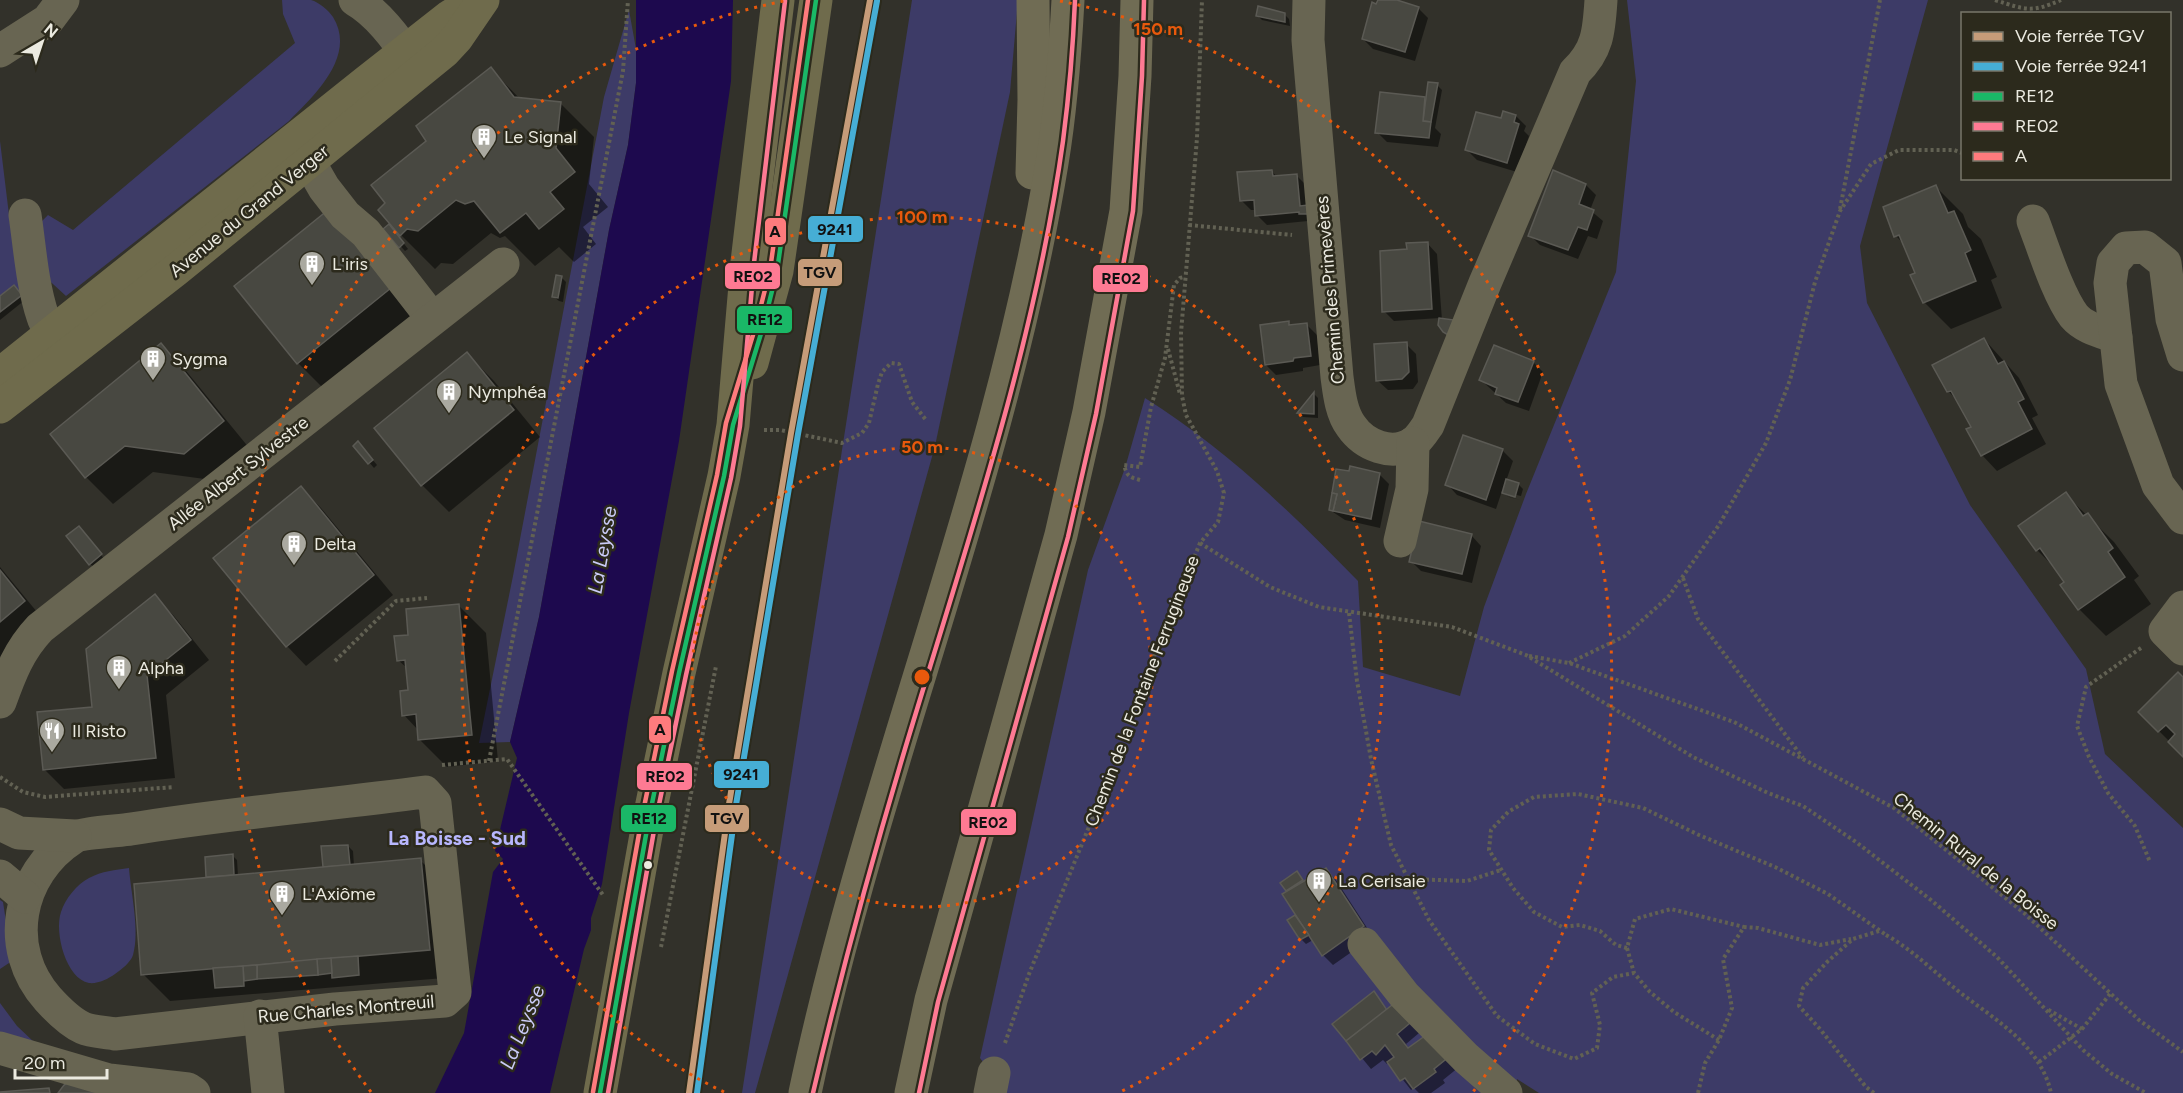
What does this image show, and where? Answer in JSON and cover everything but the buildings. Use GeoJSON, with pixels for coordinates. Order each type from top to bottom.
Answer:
{"type":"FeatureCollection","features":[{"type":"Feature","properties":{"kind":"highway"},"geometry":{"type":"LineString","coordinates":[[1021,321],[1031,197],[1034,100],[1033,0]]}},
{"type":"Feature","properties":{"kind":"highway"},"geometry":{"type":"LineString","coordinates":[[805,1093],[853,898],[960,547],[1021,321],[1053,161],[1061,97],[1068,0]]}},
{"type":"Feature","properties":{"kind":"highway"},"geometry":{"type":"LineString","coordinates":[[1126,210],[1135,76],[1137,0]]}},
{"type":"Feature","properties":{"kind":"highway"},"geometry":{"type":"LineString","coordinates":[[910,1093],[934,989],[1061,535],[1089,412],[1141,119],[1154,0]]}},
{"type":"Feature","properties":{"kind":"main road","name":"Avenue du Grand Verger"},"geometry":{"type":"LineString","coordinates":[[0,374],[450,16],[477,0]]}},
{"type":"Feature","properties":{"kind":"main road","name":"Avenue du Grand Verger"},"geometry":{"type":"LineString","coordinates":[[0,407],[176,270],[444,52],[457,38],[483,0]]}},
{"type":"Feature","properties":{"kind":"main road"},"geometry":{"type":"LineString","coordinates":[[747,428],[747,262],[778,0]]}},
{"type":"Feature","properties":{"kind":"main road"},"geometry":{"type":"LineString","coordinates":[[600,1093],[649,818],[681,661],[724,476],[747,428],[763,327],[777,271],[816,0]]}},
{"type":"Feature","properties":{"kind":"street"},"geometry":{"type":"LineString","coordinates":[[0,51],[48,20],[63,0]]}},
{"type":"Feature","properties":{"kind":"street"},"geometry":{"type":"LineString","coordinates":[[355,0],[381,23],[409,59],[404,71],[328,133],[309,162],[324,188],[345,215],[366,233],[432,318]]}},
{"type":"Feature","properties":{"kind":"street","name":"Chemin des Primevères"},"geometry":{"type":"LineString","coordinates":[[1309,0],[1308,40],[1336,377],[1341,403],[1351,426],[1368,442],[1383,449],[1397,450],[1413,443]]}},
{"type":"Feature","properties":{"kind":"street"},"geometry":{"type":"LineString","coordinates":[[1400,541],[1412,489],[1413,443],[1428,425],[1485,283],[1575,72],[1586,62],[1595,48],[1600,24],[1601,0]]}},
{"type":"Feature","properties":{"kind":"street"},"geometry":{"type":"LineString","coordinates":[[0,395],[56,346],[56,339],[43,320],[34,284],[26,215]]}},
{"type":"Feature","properties":{"kind":"street"},"geometry":{"type":"LineString","coordinates":[[2033,221],[2059,287],[2075,317],[2087,326],[2116,336]]}},
{"type":"Feature","properties":{"kind":"street"},"geometry":{"type":"LineString","coordinates":[[2183,355],[2172,319],[2165,263],[2145,247],[2126,248],[2113,263],[2110,283],[2121,384],[2158,485],[2183,518]]}},
{"type":"Feature","properties":{"kind":"street","name":"Allée Albert Sylvestre"},"geometry":{"type":"LineString","coordinates":[[0,702],[16,661],[27,642],[40,628],[503,264]]}},
{"type":"Feature","properties":{"kind":"street","name":"Rue Charles Montreuil"},"geometry":{"type":"LineString","coordinates":[[0,824],[19,833],[75,836],[207,817],[425,792],[435,803],[455,992],[445,1001],[260,1016],[115,1034],[84,1028],[59,1011],[38,988],[24,957],[21,929],[25,897],[37,876],[54,853],[75,836]]}},
{"type":"Feature","properties":{"kind":"street"},"geometry":{"type":"LineString","coordinates":[[0,876],[25,897]]}},
{"type":"Feature","properties":{"kind":"street"},"geometry":{"type":"LineString","coordinates":[[1364,944],[1404,995],[1466,1058],[1506,1093]]}},
{"type":"Feature","properties":{"kind":"street"},"geometry":{"type":"LineString","coordinates":[[260,1016],[268,1093]]}},
{"type":"Feature","properties":{"kind":"street"},"geometry":{"type":"LineString","coordinates":[[0,1048],[110,1080],[188,1089],[194,1093]]}},
{"type":"Feature","properties":{"kind":"path"},"geometry":{"type":"LineString","coordinates":[[489,761],[622,71],[628,0]]}},
{"type":"Feature","properties":{"kind":"path","name":"Chemin de la Fontaine Ferrugineuse"},"geometry":{"type":"LineString","coordinates":[[992,1083],[1029,974],[1095,813],[1152,661],[1200,543],[1218,522],[1224,493],[1217,471],[1186,415],[1182,396],[1180,333],[1197,138],[1202,0]]}},
{"type":"Feature","properties":{"kind":"path"},"geometry":{"type":"LineString","coordinates":[[1569,663],[1625,636],[1669,596],[1719,525],[1766,443],[1790,380],[1815,282],[1840,211],[1880,0]]}},
{"type":"Feature","properties":{"kind":"path"},"geometry":{"type":"LineString","coordinates":[[1995,0],[2019,8],[2039,9],[2061,0]]}},
{"type":"Feature","properties":{"kind":"path"},"geometry":{"type":"LineString","coordinates":[[1840,211],[1870,164],[1899,150],[1954,150],[1961,153]]}},
{"type":"Feature","properties":{"kind":"path"},"geometry":{"type":"LineString","coordinates":[[1189,225],[1326,238]]}},
{"type":"Feature","properties":{"kind":"path"},"geometry":{"type":"LineString","coordinates":[[1140,480],[1130,477],[1124,465],[1140,467],[1151,407],[1167,347],[1174,285],[1184,277]]}},
{"type":"Feature","properties":{"kind":"path"},"geometry":{"type":"LineString","coordinates":[[1167,347],[1186,415]]}},
{"type":"Feature","properties":{"kind":"path"},"geometry":{"type":"LineString","coordinates":[[747,428],[780,430],[842,443],[862,433],[869,423],[882,372],[891,363],[899,364],[906,378],[912,402],[926,420]]}},
{"type":"Feature","properties":{"kind":"path"},"geometry":{"type":"LineString","coordinates":[[1200,543],[1270,587],[1319,607],[1452,627],[1526,655],[1693,757],[1768,794],[1803,806],[1856,842],[1931,900],[1997,957],[2083,1050],[2112,1074],[2146,1093]]}},
{"type":"Feature","properties":{"kind":"path"},"geometry":{"type":"LineString","coordinates":[[1683,577],[1698,619],[1804,760]]}},
{"type":"Feature","properties":{"kind":"path"},"geometry":{"type":"LineString","coordinates":[[335,661],[396,601],[428,598]]}},
{"type":"Feature","properties":{"kind":"path"},"geometry":{"type":"LineString","coordinates":[[1349,613],[1371,759],[1391,845],[1429,920],[1497,1016],[1535,1044],[1574,1059],[1597,1048],[1600,1025],[1592,993],[1613,977],[1634,974]]}},
{"type":"Feature","properties":{"kind":"path"},"geometry":{"type":"LineString","coordinates":[[2150,862],[2135,826],[2108,793],[2098,775],[2077,726],[2086,687],[2177,629]]}},
{"type":"Feature","properties":{"kind":"path","name":"Chemin Rural de la Boisse"},"geometry":{"type":"LineString","coordinates":[[1526,655],[1569,663],[1734,722],[1894,808],[2024,913],[2139,1020],[2183,1052]]}},
{"type":"Feature","properties":{"kind":"path"},"geometry":{"type":"LineString","coordinates":[[434,765],[507,759],[603,895]]}},
{"type":"Feature","properties":{"kind":"path"},"geometry":{"type":"LineString","coordinates":[[1627,948],[1616,945],[1600,931],[1580,925],[1562,927],[1534,912],[1513,888],[1489,850],[1491,830],[1508,812],[1534,796],[1578,794],[1643,808],[1775,867],[1828,894],[1886,935]]}},
{"type":"Feature","properties":{"kind":"path"},"geometry":{"type":"LineString","coordinates":[[1408,879],[1467,881],[1501,870]]}},
{"type":"Feature","properties":{"kind":"path"},"geometry":{"type":"LineString","coordinates":[[1719,1040],[1658,999],[1634,974],[1627,948],[1635,918],[1671,909],[1744,927],[1758,928],[1820,945],[1853,939],[1878,930],[1908,948],[1953,987],[1998,1020],[2039,1062],[2051,1093]]}},
{"type":"Feature","properties":{"kind":"path"},"geometry":{"type":"LineString","coordinates":[[1698,1093],[1705,1063],[1719,1040],[1732,1008],[1723,958],[1744,927]]}},
{"type":"Feature","properties":{"kind":"path"},"geometry":{"type":"LineString","coordinates":[[1853,939],[1803,988],[1799,1006],[1866,1087],[1874,1093]]}},
{"type":"Feature","properties":{"kind":"path"},"geometry":{"type":"LineString","coordinates":[[2039,1062],[2082,1029],[2110,994]]}},
{"type":"Feature","properties":{"kind":"path"},"geometry":{"type":"LineString","coordinates":[[2044,1007],[2082,1029]]}},
{"type":"Feature","properties":{"kind":"shaded area"},"geometry":{"type":"Polygon","coordinates":[[[282,0],[311,0],[324,7],[333,17],[339,32],[340,46],[336,60],[320,87],[289,121],[66,296],[41,273],[38,225],[48,215],[73,230],[295,43],[283,14],[282,0]]]}},
{"type":"Feature","properties":{"kind":"shaded area"},"geometry":{"type":"Polygon","coordinates":[[[912,0],[1018,0],[1010,92],[935,446],[755,1093],[742,1093],[912,0]]]}},
{"type":"Feature","properties":{"kind":"shaded area"},"geometry":{"type":"Polygon","coordinates":[[[1627,0],[1928,0],[1860,246],[1867,303],[1970,505],[2086,669],[2105,754],[2183,828],[2183,1093],[1539,1093],[1517,1079],[1516,1093],[1006,1093],[980,1058],[1088,570],[1125,468],[1145,398],[1203,438],[1257,483],[1358,581],[1363,667],[1460,696],[1484,607],[1526,494],[1616,272],[1636,81],[1627,0]]]}},
{"type":"Feature","properties":{"kind":"shaded area"},"geometry":{"type":"Polygon","coordinates":[[[629,10],[636,49],[636,83],[628,145],[609,230],[539,617],[510,742],[479,743],[604,97],[629,10]]]}},
{"type":"Feature","properties":{"kind":"shaded area"},"geometry":{"type":"Polygon","coordinates":[[[0,141],[22,295],[14,285],[0,296],[0,141]]]}},
{"type":"Feature","properties":{"kind":"shaded area"},"geometry":{"type":"Polygon","coordinates":[[[129,868],[136,935],[133,955],[126,966],[106,979],[92,983],[81,980],[68,964],[61,942],[59,921],[65,902],[80,884],[94,876],[129,868]]]}},
{"type":"Feature","properties":{"kind":"shaded area"},"geometry":{"type":"Polygon","coordinates":[[[0,900],[3,902],[12,961],[0,969],[0,900]]]}},
{"type":"Feature","properties":{"kind":"shaded area"},"geometry":{"type":"Polygon","coordinates":[[[0,1003],[17,1026],[35,1043],[0,1040],[0,1003]]]}},
{"type":"Feature","properties":{"kind":"water","name":"La Leysse"},"geometry":{"type":"Polygon","coordinates":[[[636,0],[733,0],[731,81],[679,441],[629,713],[602,884],[591,918],[591,930],[584,949],[550,1093],[435,1093],[464,1033],[493,872],[503,859],[495,851],[517,758],[510,742],[539,617],[609,230],[628,145],[636,83],[636,0]]]}},
{"type":"Feature","properties":{"kind":"rail line","name":"TGV"},"geometry":{"type":"LineString","coordinates":[[689,1093],[729,804],[791,433],[870,0]]}},
{"type":"Feature","properties":{"kind":"rail line","name":"9241"},"geometry":{"type":"LineString","coordinates":[[697,1093],[736,805],[798,434],[877,1]]}},
{"type":"Feature","properties":{"kind":"transit line","name":"A"},"geometry":{"type":"LineString","coordinates":[[593,1092],[642,817],[672,671],[717,475],[726,423],[770,270],[808,0]]}},
{"type":"Feature","properties":{"kind":"transit line","name":"RE12"},"geometry":{"type":"LineString","coordinates":[[600,1093],[649,818],[679,673],[724,476],[733,425],[763,327],[777,271],[816,0]]}},
{"type":"Feature","properties":{"kind":"transit line","name":"RE02"},"geometry":{"type":"LineString","coordinates":[[813,1093],[868,877],[996,448],[1035,296],[1063,141],[1075,0]]}},
{"type":"Feature","properties":{"kind":"transit line","name":"RE02"},"geometry":{"type":"LineString","coordinates":[[919,1093],[938,1002],[1068,537],[1096,414],[1133,211],[1142,76],[1144,0]]}},
{"type":"Feature","properties":{"kind":"transit line","name":"RE02"},"geometry":{"type":"LineString","coordinates":[[608,1093],[656,819],[731,478],[740,426],[754,263],[785,1]]}},
{"type":"Feature","properties":{"kind":"place","name":"Le Signal"},"geometry":{"type":"Point","coordinates":[484,160]}},
{"type":"Feature","properties":{"kind":"place","name":"L'iris"},"geometry":{"type":"Point","coordinates":[312,287]}},
{"type":"Feature","properties":{"kind":"place","name":"Sygma"},"geometry":{"type":"Point","coordinates":[153,382]}},
{"type":"Feature","properties":{"kind":"place","name":"Nymphéa"},"geometry":{"type":"Point","coordinates":[449,415]}},
{"type":"Feature","properties":{"kind":"place","name":"Delta"},"geometry":{"type":"Point","coordinates":[294,567]}},
{"type":"Feature","properties":{"kind":"place","name":"Alpha"},"geometry":{"type":"Point","coordinates":[119,691]}},
{"type":"Feature","properties":{"kind":"place","name":"Il Risto"},"geometry":{"type":"Point","coordinates":[52,754]}},
{"type":"Feature","properties":{"kind":"place","name":"La Cerisaie"},"geometry":{"type":"Point","coordinates":[1319,904]}},
{"type":"Feature","properties":{"kind":"place","name":"L'Axiôme"},"geometry":{"type":"Point","coordinates":[282,917]}},
{"type":"Feature","properties":{"kind":"district","name":"La Boisse - Sud"},"geometry":{"type":"Point","coordinates":[457,838]}}]}
